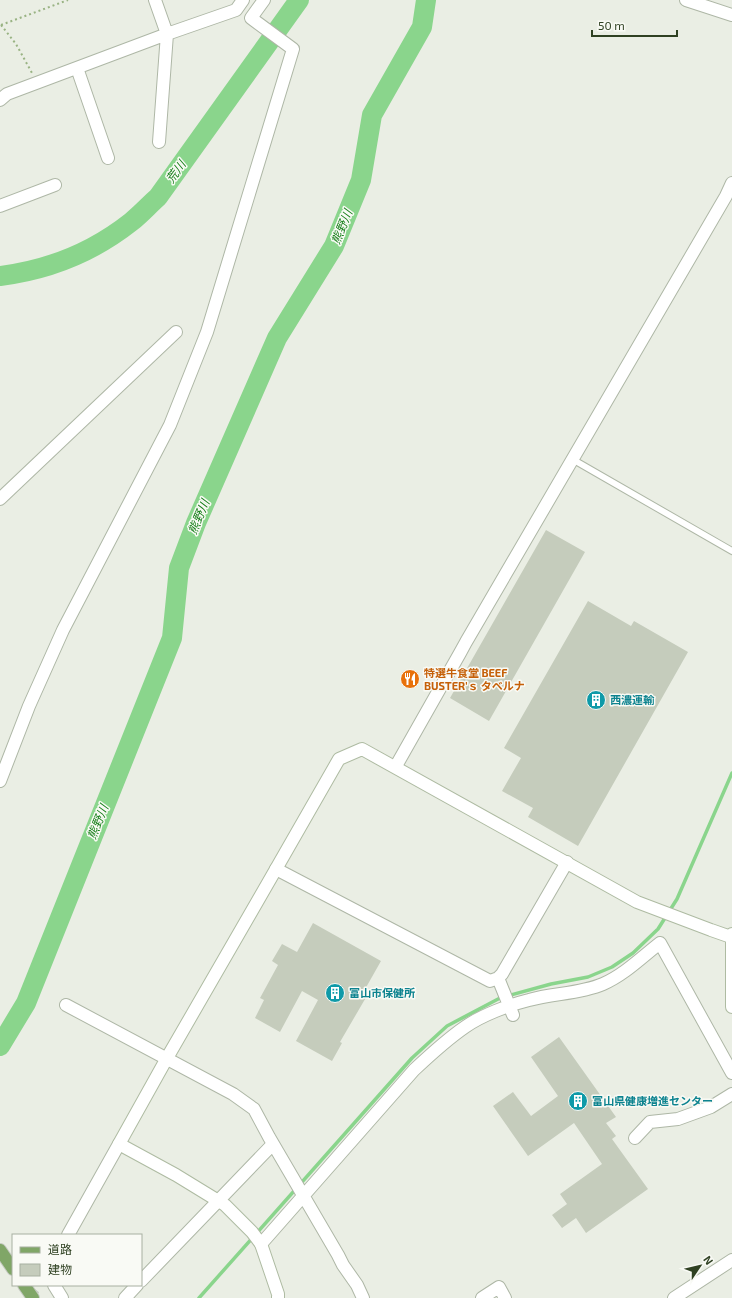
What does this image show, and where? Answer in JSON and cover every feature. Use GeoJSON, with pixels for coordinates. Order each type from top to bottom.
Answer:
{"type":"FeatureCollection","features":[{"type":"Feature","properties":{"kind":"main road"},"geometry":{"type":"LineString","coordinates":[[0,1250],[12,1268]]}},
{"type":"Feature","properties":{"kind":"main road"},"geometry":{"type":"LineString","coordinates":[[25,1286],[33,1298]]}},
{"type":"Feature","properties":{"kind":"street"},"geometry":{"type":"LineString","coordinates":[[155,0],[167,34],[158,142]]}},
{"type":"Feature","properties":{"kind":"street"},"geometry":{"type":"LineString","coordinates":[[0,100],[7,94],[167,34],[236,10],[243,0]]}},
{"type":"Feature","properties":{"kind":"street"},"geometry":{"type":"LineString","coordinates":[[0,781],[29,706],[62,630],[170,425],[207,332],[293,49],[252,18],[264,0]]}},
{"type":"Feature","properties":{"kind":"street"},"geometry":{"type":"LineString","coordinates":[[686,0],[732,15]]}},
{"type":"Feature","properties":{"kind":"street"},"geometry":{"type":"LineString","coordinates":[[77,68],[108,158]]}},
{"type":"Feature","properties":{"kind":"street"},"geometry":{"type":"LineString","coordinates":[[396,766],[466,642],[726,196],[732,183]]}},
{"type":"Feature","properties":{"kind":"street"},"geometry":{"type":"LineString","coordinates":[[0,206],[55,184]]}},
{"type":"Feature","properties":{"kind":"street"},"geometry":{"type":"LineString","coordinates":[[0,499],[176,332]]}},
{"type":"Feature","properties":{"kind":"street"},"geometry":{"type":"LineString","coordinates":[[69,1234],[167,1058],[339,759],[362,749],[396,766],[637,902],[732,935],[732,1007]]}},
{"type":"Feature","properties":{"kind":"street"},"geometry":{"type":"LineString","coordinates":[[276,869],[490,981],[498,978],[502,974],[568,862]]}},
{"type":"Feature","properties":{"kind":"street"},"geometry":{"type":"LineString","coordinates":[[261,1244],[414,1070],[440,1045],[466,1026],[492,1013],[512,1011],[529,1000],[603,984],[626,971],[660,943],[732,1073]]}},
{"type":"Feature","properties":{"kind":"street"},"geometry":{"type":"LineString","coordinates":[[498,978],[512,1011]]}},
{"type":"Feature","properties":{"kind":"street"},"geometry":{"type":"LineString","coordinates":[[66,1005],[233,1094],[254,1109],[343,1265],[357,1285],[363,1298]]}},
{"type":"Feature","properties":{"kind":"street"},"geometry":{"type":"LineString","coordinates":[[635,1138],[650,1122],[678,1119],[711,1107],[732,1094]]}},
{"type":"Feature","properties":{"kind":"street"},"geometry":{"type":"LineString","coordinates":[[119,1144],[176,1175],[219,1201],[252,1232],[261,1244],[278,1294],[278,1298]]}},
{"type":"Feature","properties":{"kind":"street"},"geometry":{"type":"LineString","coordinates":[[142,1280],[273,1144]]}},
{"type":"Feature","properties":{"kind":"street"},"geometry":{"type":"LineString","coordinates":[[674,1298],[732,1260]]}},
{"type":"Feature","properties":{"kind":"street"},"geometry":{"type":"LineString","coordinates":[[55,1286],[62,1298]]}},
{"type":"Feature","properties":{"kind":"street"},"geometry":{"type":"LineString","coordinates":[[125,1298],[136,1286]]}},
{"type":"Feature","properties":{"kind":"street"},"geometry":{"type":"LineString","coordinates":[[482,1298],[499,1287],[505,1298]]}},
{"type":"Feature","properties":{"kind":"lane"},"geometry":{"type":"LineString","coordinates":[[572,459],[732,551]]}},
{"type":"Feature","properties":{"kind":"path"},"geometry":{"type":"LineString","coordinates":[[37,83],[16,44],[0,24],[68,0]]}},
{"type":"Feature","properties":{"kind":"building"},"geometry":{"type":"Polygon","coordinates":[[[546,530],[585,552],[489,721],[450,698],[546,530]]]}},
{"type":"Feature","properties":{"kind":"building","name":"西濃運輸"},"geometry":{"type":"Polygon","coordinates":[[[588,601],[631,626],[634,621],[688,652],[578,846],[528,817],[533,808],[502,791],[521,758],[504,748],[588,601]]]}},
{"type":"Feature","properties":{"kind":"building","name":"富山市保健所"},"geometry":{"type":"Polygon","coordinates":[[[313,923],[381,961],[364,991],[368,994],[340,1042],[342,1043],[332,1061],[296,1041],[318,1000],[302,991],[280,1032],[255,1018],[264,1000],[260,998],[278,965],[272,961],[282,944],[297,952],[313,923]]]}},
{"type":"Feature","properties":{"kind":"building","name":"富山県健康増進センター"},"geometry":{"type":"Polygon","coordinates":[[[559,1037],[616,1117],[606,1123],[616,1136],[612,1139],[648,1189],[586,1233],[576,1218],[562,1228],[552,1215],[567,1204],[560,1194],[602,1164],[574,1123],[528,1156],[493,1106],[513,1092],[531,1116],[558,1096],[531,1057],[559,1037]]]}},
{"type":"Feature","properties":{"kind":"waterway","name":"荒川"},"geometry":{"type":"LineString","coordinates":[[0,276],[53,264],[86,251],[116,233],[138,216],[158,197],[299,0]]}},
{"type":"Feature","properties":{"kind":"waterway","name":"熊野川"},"geometry":{"type":"LineString","coordinates":[[0,1046],[26,1003],[172,638],[179,568],[196,523],[277,338],[334,246],[361,180],[372,115],[422,27],[426,0]]}},
{"type":"Feature","properties":{"kind":"waterway"},"geometry":{"type":"LineString","coordinates":[[199,1298],[412,1058],[447,1026],[500,998],[551,984],[588,977],[612,967],[633,953],[658,929],[677,899],[732,773]]}},
{"type":"Feature","properties":{"kind":"tunnel"},"geometry":{"type":"LineString","coordinates":[[27,1298],[36,1286]]}},
{"type":"Feature","properties":{"kind":"place","name":"特選牛食堂 BEEF BUSTER'ｓ タベルナ"},"geometry":{"type":"Point","coordinates":[410,679]}},
{"type":"Feature","properties":{"kind":"place","name":"西濃運輸"},"geometry":{"type":"Point","coordinates":[596,700]}},
{"type":"Feature","properties":{"kind":"place","name":"富山市保健所"},"geometry":{"type":"Point","coordinates":[335,993]}},
{"type":"Feature","properties":{"kind":"place","name":"富山県健康増進センター"},"geometry":{"type":"Point","coordinates":[578,1101]}}]}
